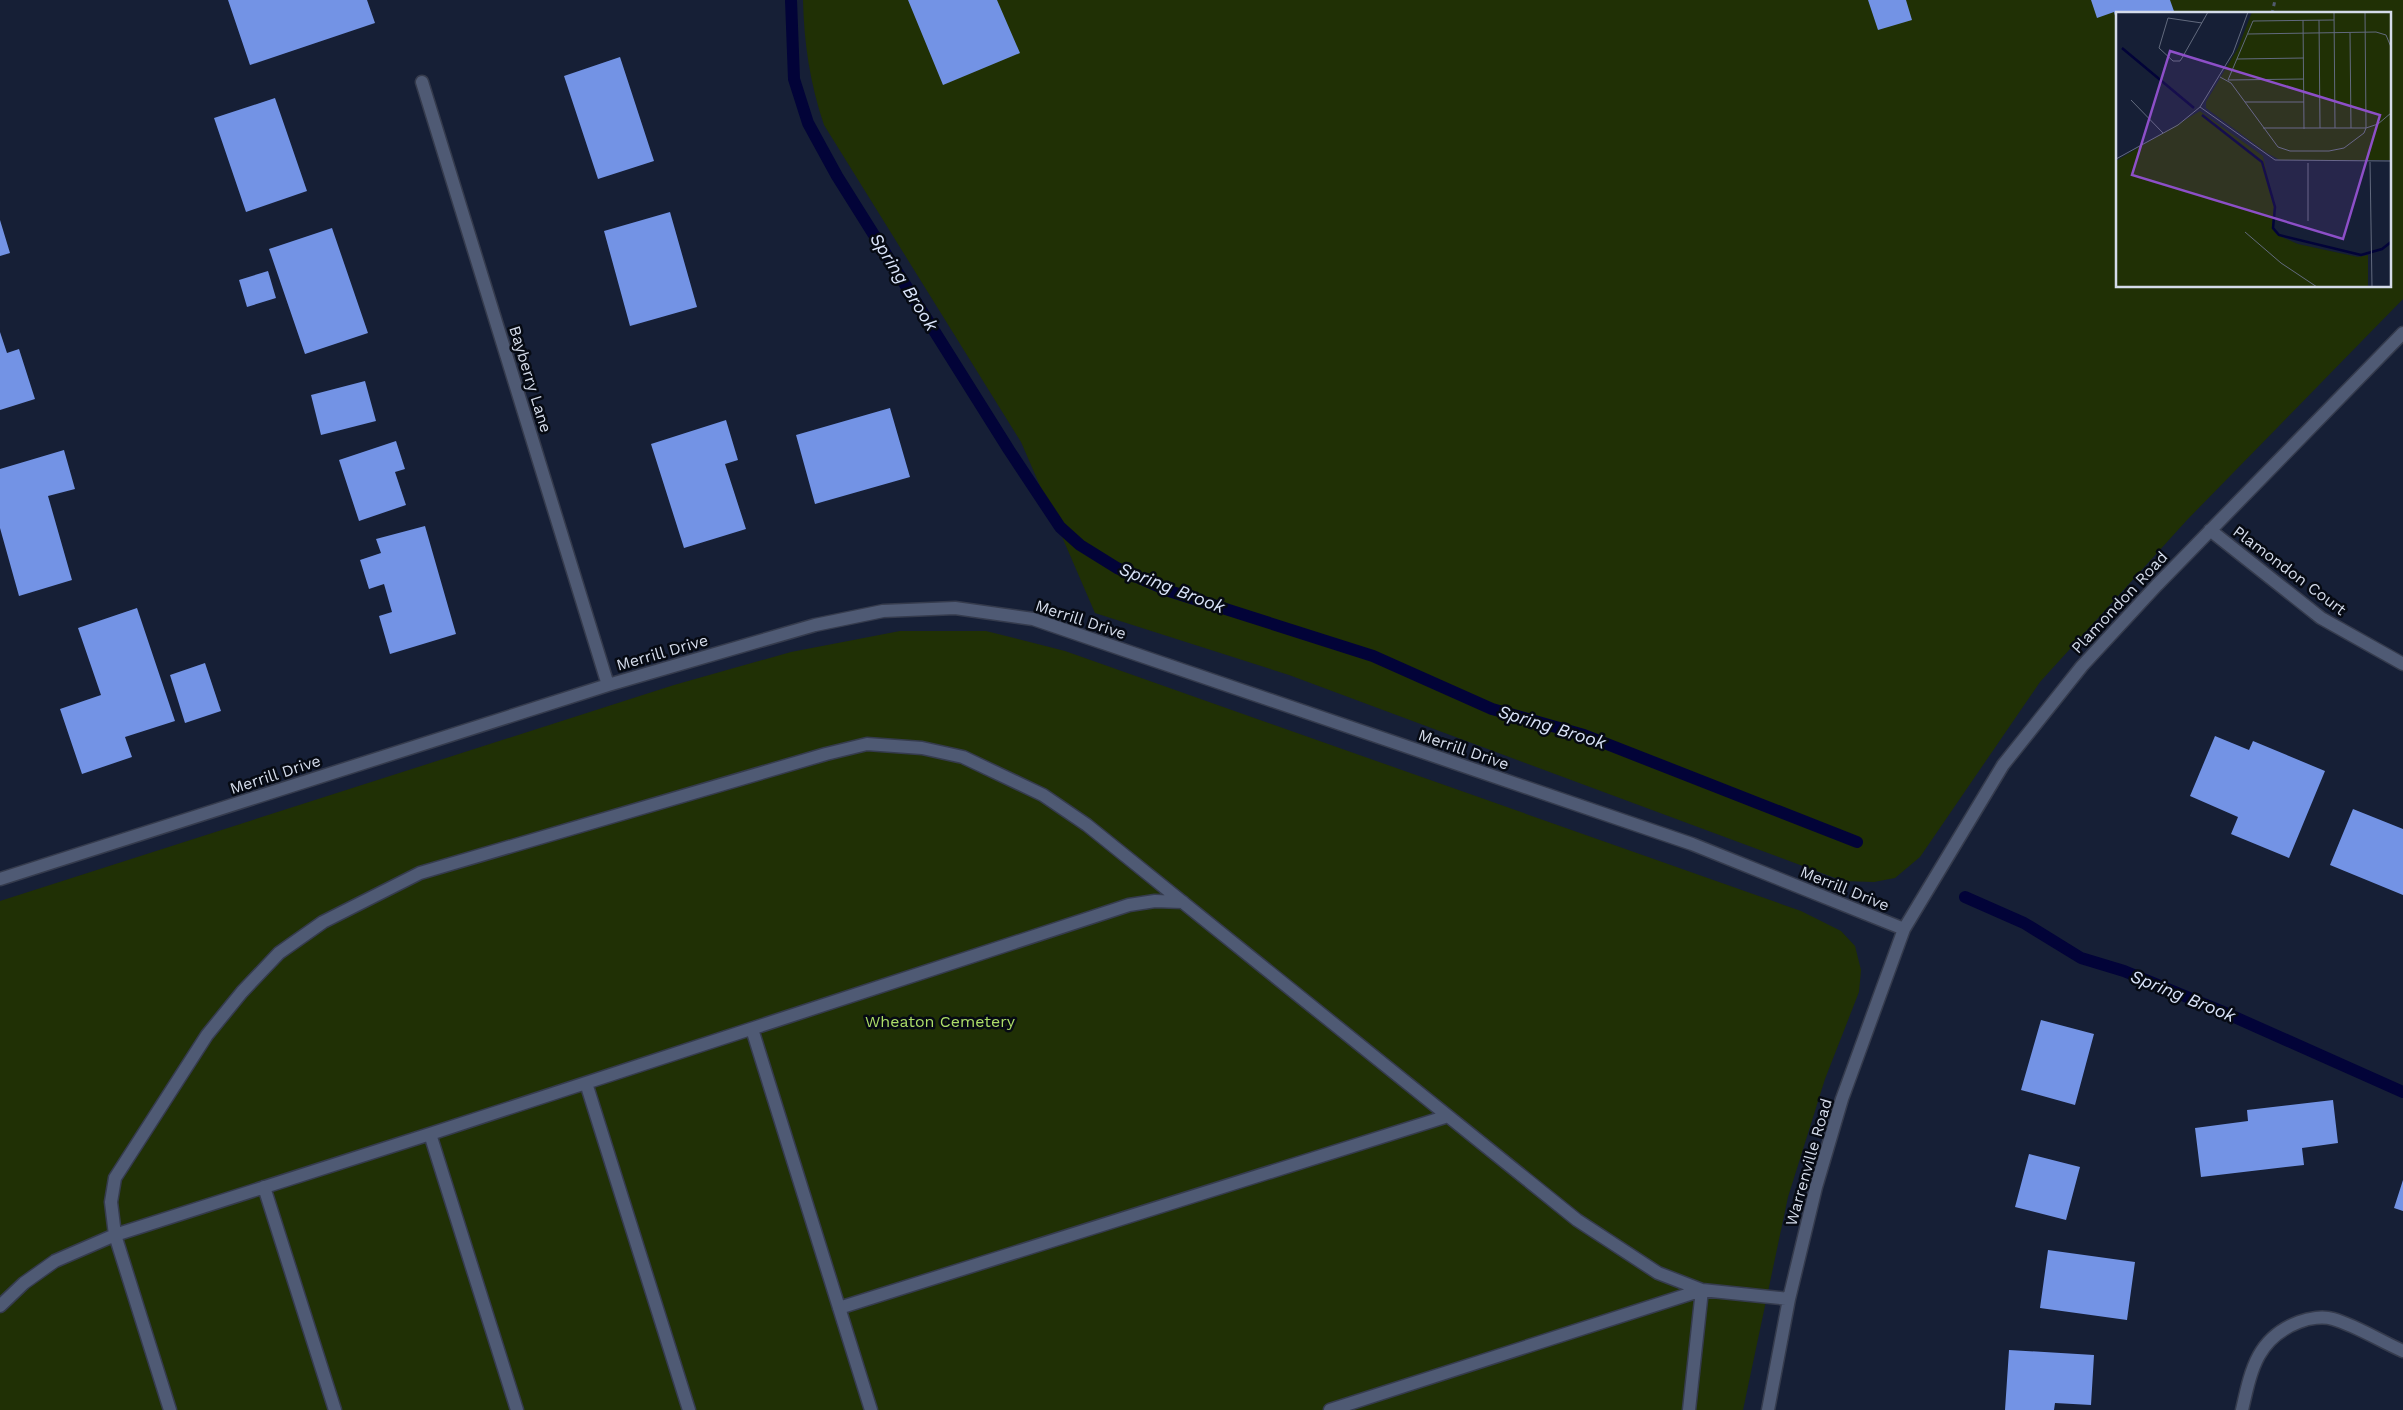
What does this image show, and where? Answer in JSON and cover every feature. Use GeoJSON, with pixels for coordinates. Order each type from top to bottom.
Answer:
{"type":"FeatureCollection","features":[{"type":"Feature","properties":{"kind":"street","name":"Bayberry Lane"},"geometry":{"type":"LineString","coordinates":[[422,82],[608,685]]}},
{"type":"Feature","properties":{"kind":"street","name":"Plamondon Road"},"geometry":{"type":"LineString","coordinates":[[1904,929],[2003,765],[2082,666],[2210,530],[2403,332]]}},
{"type":"Feature","properties":{"kind":"street","name":"Plamondon Court"},"geometry":{"type":"LineString","coordinates":[[2210,530],[2321,618],[2403,664]]}},
{"type":"Feature","properties":{"kind":"street","name":"Merrill Drive"},"geometry":{"type":"LineString","coordinates":[[0,879],[608,685],[815,625],[883,611],[956,608],[1033,619],[1692,844],[1904,929]]}},
{"type":"Feature","properties":{"kind":"street"},"geometry":{"type":"LineString","coordinates":[[170,1410],[115,1234],[111,1202],[115,1178],[207,1035],[242,992],[279,953],[323,922],[420,873],[826,754],[868,744],[922,748],[963,757],[1043,795],[1087,825],[1577,1220],[1658,1273],[1702,1290],[1789,1299]]}},
{"type":"Feature","properties":{"kind":"street"},"geometry":{"type":"LineString","coordinates":[[0,1306],[24,1283],[55,1261],[115,1234],[430,1134],[1129,905],[1156,901],[1183,902]]}},
{"type":"Feature","properties":{"kind":"street","name":"Warrenville Road"},"geometry":{"type":"LineString","coordinates":[[1768,1410],[1789,1299],[1816,1186],[1842,1099],[1904,929]]}},
{"type":"Feature","properties":{"kind":"street"},"geometry":{"type":"LineString","coordinates":[[752,1029],[871,1410]]}},
{"type":"Feature","properties":{"kind":"street"},"geometry":{"type":"LineString","coordinates":[[586,1083],[689,1410]]}},
{"type":"Feature","properties":{"kind":"street"},"geometry":{"type":"LineString","coordinates":[[839,1308],[1448,1116]]}},
{"type":"Feature","properties":{"kind":"street"},"geometry":{"type":"LineString","coordinates":[[430,1134],[517,1410]]}},
{"type":"Feature","properties":{"kind":"street"},"geometry":{"type":"LineString","coordinates":[[264,1187],[335,1410]]}},
{"type":"Feature","properties":{"kind":"street"},"geometry":{"type":"LineString","coordinates":[[1330,1410],[1702,1290]]}},
{"type":"Feature","properties":{"kind":"street"},"geometry":{"type":"LineString","coordinates":[[1689,1410],[1702,1290]]}},
{"type":"Feature","properties":{"kind":"street"},"geometry":{"type":"LineString","coordinates":[[2242,1410],[2250,1374],[2266,1343],[2284,1328],[2308,1318],[2332,1318],[2403,1351]]}},
{"type":"Feature","properties":{"kind":"green space"},"geometry":{"type":"Polygon","coordinates":[[[803,0],[2403,0],[2403,299],[2187,520],[2040,682],[1920,857],[1895,878],[1874,882],[1843,881],[1289,675],[1095,613],[1021,442],[824,125],[811,79],[806,48],[803,0]]]}},
{"type":"Feature","properties":{"kind":"green space","name":"Wheaton Cemetery"},"geometry":{"type":"Polygon","coordinates":[[[900,631],[986,631],[1065,651],[1801,911],[1841,931],[1855,946],[1861,970],[1859,992],[1825,1079],[1788,1197],[1743,1410],[0,1410],[0,901],[674,685],[791,652],[900,631]]]}},
{"type":"Feature","properties":{"kind":"building"},"geometry":{"type":"Polygon","coordinates":[[[228,0],[367,0],[375,23],[250,65],[228,0]]]}},
{"type":"Feature","properties":{"kind":"building"},"geometry":{"type":"Polygon","coordinates":[[[908,0],[997,0],[1020,53],[943,85],[908,0]]]}},
{"type":"Feature","properties":{"kind":"building"},"geometry":{"type":"Polygon","coordinates":[[[1868,0],[1906,0],[1912,20],[1878,30],[1868,0]]]}},
{"type":"Feature","properties":{"kind":"building"},"geometry":{"type":"Polygon","coordinates":[[[2091,0],[2170,0],[2174,12],[2116,12],[2116,19],[2114,12],[2097,18],[2091,0]]]}},
{"type":"Feature","properties":{"kind":"building"},"geometry":{"type":"Polygon","coordinates":[[[620,57],[654,161],[598,179],[564,76],[620,57]]]}},
{"type":"Feature","properties":{"kind":"building"},"geometry":{"type":"Polygon","coordinates":[[[275,98],[307,191],[246,212],[214,118],[275,98]]]}},
{"type":"Feature","properties":{"kind":"building"},"geometry":{"type":"Polygon","coordinates":[[[670,212],[697,307],[630,326],[604,231],[670,212]]]}},
{"type":"Feature","properties":{"kind":"building"},"geometry":{"type":"Polygon","coordinates":[[[0,220],[10,253],[0,256],[0,220]]]}},
{"type":"Feature","properties":{"kind":"building"},"geometry":{"type":"Polygon","coordinates":[[[332,228],[368,333],[305,354],[269,249],[332,228]]]}},
{"type":"Feature","properties":{"kind":"building"},"geometry":{"type":"Polygon","coordinates":[[[268,271],[276,298],[247,307],[239,280],[268,271]]]}},
{"type":"Feature","properties":{"kind":"building"},"geometry":{"type":"Polygon","coordinates":[[[0,332],[7,353],[19,349],[35,399],[0,410],[0,332]]]}},
{"type":"Feature","properties":{"kind":"building"},"geometry":{"type":"Polygon","coordinates":[[[365,381],[376,421],[321,435],[311,395],[365,381]]]}},
{"type":"Feature","properties":{"kind":"building"},"geometry":{"type":"Polygon","coordinates":[[[890,408],[910,477],[815,504],[796,435],[890,408]]]}},
{"type":"Feature","properties":{"kind":"building"},"geometry":{"type":"Polygon","coordinates":[[[726,420],[738,460],[725,464],[746,529],[684,548],[651,444],[726,420]]]}},
{"type":"Feature","properties":{"kind":"building"},"geometry":{"type":"Polygon","coordinates":[[[396,441],[405,469],[395,472],[406,505],[359,521],[339,460],[396,441]]]}},
{"type":"Feature","properties":{"kind":"building"},"geometry":{"type":"Polygon","coordinates":[[[64,450],[75,489],[48,496],[72,580],[19,596],[0,528],[0,469],[64,450]]]}},
{"type":"Feature","properties":{"kind":"building"},"geometry":{"type":"Polygon","coordinates":[[[425,526],[456,634],[390,654],[379,616],[392,612],[384,584],[369,589],[360,560],[381,553],[376,539],[425,526]]]}},
{"type":"Feature","properties":{"kind":"building"},"geometry":{"type":"Polygon","coordinates":[[[137,608],[175,721],[125,737],[132,757],[82,774],[60,709],[101,695],[78,628],[137,608]]]}},
{"type":"Feature","properties":{"kind":"building"},"geometry":{"type":"Polygon","coordinates":[[[205,663],[221,711],[185,723],[170,675],[205,663]]]}},
{"type":"Feature","properties":{"kind":"building"},"geometry":{"type":"Polygon","coordinates":[[[2215,736],[2249,750],[2253,741],[2325,771],[2289,858],[2231,834],[2238,817],[2190,796],[2215,736]]]}},
{"type":"Feature","properties":{"kind":"building"},"geometry":{"type":"Polygon","coordinates":[[[2353,809],[2403,829],[2403,895],[2330,865],[2353,809]]]}},
{"type":"Feature","properties":{"kind":"building"},"geometry":{"type":"Polygon","coordinates":[[[2041,1020],[2094,1034],[2075,1105],[2021,1090],[2041,1020]]]}},
{"type":"Feature","properties":{"kind":"building"},"geometry":{"type":"Polygon","coordinates":[[[2333,1100],[2338,1143],[2302,1148],[2304,1165],[2201,1177],[2195,1128],[2248,1121],[2247,1110],[2333,1100]]]}},
{"type":"Feature","properties":{"kind":"building"},"geometry":{"type":"Polygon","coordinates":[[[2029,1154],[2080,1167],[2066,1220],[2015,1207],[2029,1154]]]}},
{"type":"Feature","properties":{"kind":"building"},"geometry":{"type":"Polygon","coordinates":[[[2403,1180],[2403,1211],[2394,1208],[2403,1180]]]}},
{"type":"Feature","properties":{"kind":"building"},"geometry":{"type":"Polygon","coordinates":[[[2048,1250],[2135,1262],[2127,1320],[2040,1308],[2048,1250]]]}},
{"type":"Feature","properties":{"kind":"building"},"geometry":{"type":"Polygon","coordinates":[[[2009,1350],[2094,1355],[2091,1405],[2055,1403],[2054,1410],[2005,1410],[2009,1350]]]}},
{"type":"Feature","properties":{"kind":"waterway","name":"Spring Brook"},"geometry":{"type":"LineString","coordinates":[[791,0],[794,79],[808,123],[837,176],[1009,450],[1060,527],[1080,545],[1117,568],[1169,591],[1373,656],[1492,709],[1584,735],[1857,842]]}},
{"type":"Feature","properties":{"kind":"waterway","name":"Spring Brook"},"geometry":{"type":"LineString","coordinates":[[1965,897],[2024,923],[2081,958],[2124,971],[2221,1011],[2403,1092]]}}]}
